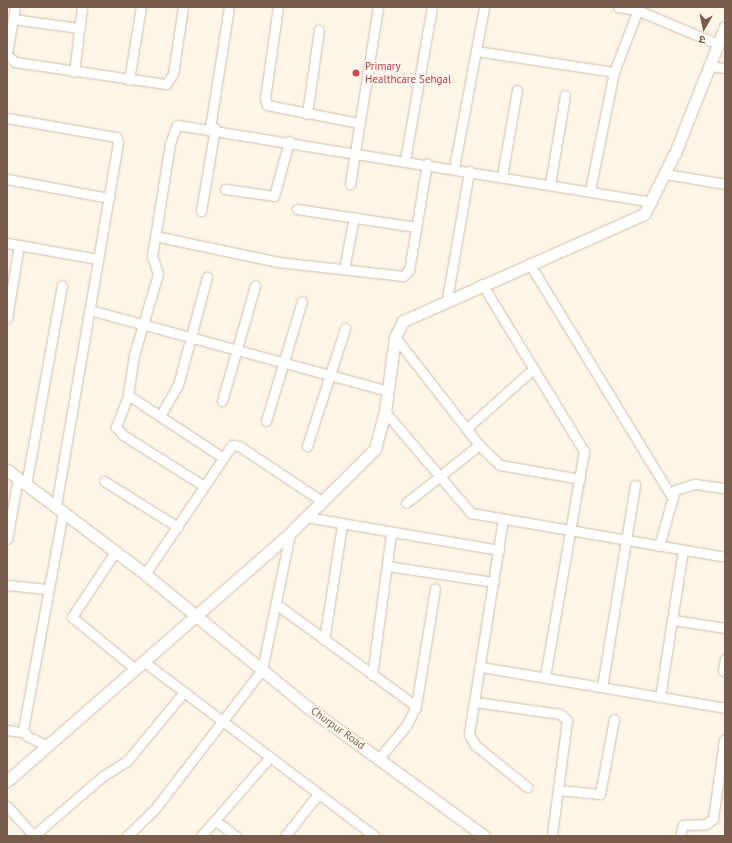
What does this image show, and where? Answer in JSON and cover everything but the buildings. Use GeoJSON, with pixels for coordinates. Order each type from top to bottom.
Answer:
{"type":"FeatureCollection","features":[{"type":"Feature","properties":{"kind":"street"},"geometry":{"type":"LineString","coordinates":[[14,7],[7,54],[15,62],[129,80],[169,82],[183,7]]}},
{"type":"Feature","properties":{"kind":"street"},"geometry":{"type":"LineString","coordinates":[[74,72],[82,7]]}},
{"type":"Feature","properties":{"kind":"street"},"geometry":{"type":"LineString","coordinates":[[129,80],[141,7]]}},
{"type":"Feature","properties":{"kind":"street"},"geometry":{"type":"LineString","coordinates":[[201,211],[229,7]]}},
{"type":"Feature","properties":{"kind":"street"},"geometry":{"type":"LineString","coordinates":[[278,7],[266,102],[270,107],[360,123]]}},
{"type":"Feature","properties":{"kind":"street"},"geometry":{"type":"LineString","coordinates":[[350,184],[378,7]]}},
{"type":"Feature","properties":{"kind":"street"},"geometry":{"type":"LineString","coordinates":[[405,160],[432,7]]}},
{"type":"Feature","properties":{"kind":"street"},"geometry":{"type":"LineString","coordinates":[[454,168],[484,7]]}},
{"type":"Feature","properties":{"kind":"street"},"geometry":{"type":"LineString","coordinates":[[618,7],[638,9],[718,44]]}},
{"type":"Feature","properties":{"kind":"street"},"geometry":{"type":"LineString","coordinates":[[590,190],[614,72],[638,9]]}},
{"type":"Feature","properties":{"kind":"street"},"geometry":{"type":"LineString","coordinates":[[13,19],[79,28]]}},
{"type":"Feature","properties":{"kind":"street"},"geometry":{"type":"LineString","coordinates":[[7,781],[134,668],[144,661],[290,533],[375,449],[385,412],[395,337],[407,318],[529,263],[639,218],[652,202],[666,174],[725,27]]}},
{"type":"Feature","properties":{"kind":"street"},"geometry":{"type":"LineString","coordinates":[[307,114],[319,30]]}},
{"type":"Feature","properties":{"kind":"street"},"geometry":{"type":"LineString","coordinates":[[476,51],[614,72]]}},
{"type":"Feature","properties":{"kind":"street"},"geometry":{"type":"LineString","coordinates":[[710,66],[725,68]]}},
{"type":"Feature","properties":{"kind":"street"},"geometry":{"type":"LineString","coordinates":[[502,176],[517,90]]}},
{"type":"Feature","properties":{"kind":"street"},"geometry":{"type":"LineString","coordinates":[[550,184],[565,95]]}},
{"type":"Feature","properties":{"kind":"street"},"geometry":{"type":"LineString","coordinates":[[7,118],[116,137],[118,146],[98,259],[22,732]]}},
{"type":"Feature","properties":{"kind":"street"},"geometry":{"type":"LineString","coordinates":[[204,486],[116,430],[128,395],[134,355],[158,274],[152,259],[155,236],[173,130],[180,124],[590,190],[652,202]]}},
{"type":"Feature","properties":{"kind":"street"},"geometry":{"type":"LineString","coordinates":[[226,189],[274,196],[289,141]]}},
{"type":"Feature","properties":{"kind":"street"},"geometry":{"type":"LineString","coordinates":[[155,236],[278,262],[406,274],[427,164]]}},
{"type":"Feature","properties":{"kind":"street"},"geometry":{"type":"LineString","coordinates":[[447,299],[469,171]]}},
{"type":"Feature","properties":{"kind":"street"},"geometry":{"type":"LineString","coordinates":[[666,174],[725,184]]}},
{"type":"Feature","properties":{"kind":"street"},"geometry":{"type":"LineString","coordinates":[[7,179],[109,198]]}},
{"type":"Feature","properties":{"kind":"street"},"geometry":{"type":"LineString","coordinates":[[298,209],[416,227]]}},
{"type":"Feature","properties":{"kind":"street"},"geometry":{"type":"LineString","coordinates":[[344,269],[354,217]]}},
{"type":"Feature","properties":{"kind":"street"},"geometry":{"type":"LineString","coordinates":[[7,243],[98,259]]}},
{"type":"Feature","properties":{"kind":"street"},"geometry":{"type":"LineString","coordinates":[[7,318],[19,245]]}},
{"type":"Feature","properties":{"kind":"street"},"geometry":{"type":"LineString","coordinates":[[529,263],[671,496]]}},
{"type":"Feature","properties":{"kind":"street"},"geometry":{"type":"LineString","coordinates":[[160,416],[178,385],[192,339],[207,277]]}},
{"type":"Feature","properties":{"kind":"street"},"geometry":{"type":"LineString","coordinates":[[482,284],[532,370],[583,449],[580,479],[545,677]]}},
{"type":"Feature","properties":{"kind":"street"},"geometry":{"type":"LineString","coordinates":[[7,539],[22,482],[62,285]]}},
{"type":"Feature","properties":{"kind":"street"},"geometry":{"type":"LineString","coordinates":[[222,401],[238,351],[255,286]]}},
{"type":"Feature","properties":{"kind":"street"},"geometry":{"type":"LineString","coordinates":[[266,421],[302,301]]}},
{"type":"Feature","properties":{"kind":"street"},"geometry":{"type":"LineString","coordinates":[[90,310],[192,339],[388,391]]}},
{"type":"Feature","properties":{"kind":"street"},"geometry":{"type":"LineString","coordinates":[[307,446],[345,328]]}},
{"type":"Feature","properties":{"kind":"street"},"geometry":{"type":"LineString","coordinates":[[395,337],[479,445],[505,467],[580,479]]}},
{"type":"Feature","properties":{"kind":"street"},"geometry":{"type":"LineString","coordinates":[[466,428],[532,370]]}},
{"type":"Feature","properties":{"kind":"street"},"geometry":{"type":"LineString","coordinates":[[128,395],[222,458]]}},
{"type":"Feature","properties":{"kind":"street"},"geometry":{"type":"LineString","coordinates":[[385,412],[469,512],[570,531],[725,557]]}},
{"type":"Feature","properties":{"kind":"street"},"geometry":{"type":"LineString","coordinates":[[145,574],[178,527],[222,458],[237,444],[323,502]]}},
{"type":"Feature","properties":{"kind":"street"},"geometry":{"type":"LineString","coordinates":[[406,503],[479,445]]}},
{"type":"Feature","properties":{"kind":"street","name":"Churpur Road"},"geometry":{"type":"LineString","coordinates":[[7,470],[145,574],[262,670],[484,836]]}},
{"type":"Feature","properties":{"kind":"street"},"geometry":{"type":"LineString","coordinates":[[104,481],[178,527]]}},
{"type":"Feature","properties":{"kind":"street"},"geometry":{"type":"LineString","coordinates":[[659,546],[671,496],[685,484],[725,488]]}},
{"type":"Feature","properties":{"kind":"street"},"geometry":{"type":"LineString","coordinates":[[602,687],[635,486]]}},
{"type":"Feature","properties":{"kind":"street"},"geometry":{"type":"LineString","coordinates":[[306,517],[342,526],[499,550]]}},
{"type":"Feature","properties":{"kind":"street"},"geometry":{"type":"LineString","coordinates":[[503,519],[481,667],[469,734],[472,741],[526,787]]}},
{"type":"Feature","properties":{"kind":"street"},"geometry":{"type":"LineString","coordinates":[[324,640],[342,526]]}},
{"type":"Feature","properties":{"kind":"street"},"geometry":{"type":"LineString","coordinates":[[127,836],[154,810],[262,670],[290,533]]}},
{"type":"Feature","properties":{"kind":"street"},"geometry":{"type":"LineString","coordinates":[[372,675],[391,534]]}},
{"type":"Feature","properties":{"kind":"street"},"geometry":{"type":"LineString","coordinates":[[660,697],[683,550]]}},
{"type":"Feature","properties":{"kind":"street"},"geometry":{"type":"LineString","coordinates":[[115,552],[72,617],[134,668]]}},
{"type":"Feature","properties":{"kind":"street"},"geometry":{"type":"LineString","coordinates":[[387,566],[494,582]]}},
{"type":"Feature","properties":{"kind":"street"},"geometry":{"type":"LineString","coordinates":[[7,585],[46,588]]}},
{"type":"Feature","properties":{"kind":"street"},"geometry":{"type":"LineString","coordinates":[[379,758],[406,726],[416,706],[435,589]]}},
{"type":"Feature","properties":{"kind":"street"},"geometry":{"type":"LineString","coordinates":[[276,604],[416,706]]}},
{"type":"Feature","properties":{"kind":"street"},"geometry":{"type":"LineString","coordinates":[[673,620],[725,628]]}},
{"type":"Feature","properties":{"kind":"street"},"geometry":{"type":"LineString","coordinates":[[723,671],[725,658]]}},
{"type":"Feature","properties":{"kind":"street"},"geometry":{"type":"LineString","coordinates":[[144,661],[318,794],[361,832],[374,836]]}},
{"type":"Feature","properties":{"kind":"street"},"geometry":{"type":"LineString","coordinates":[[481,667],[725,708]]}},
{"type":"Feature","properties":{"kind":"street"},"geometry":{"type":"LineString","coordinates":[[7,806],[33,836],[103,776],[127,761],[184,692]]}},
{"type":"Feature","properties":{"kind":"street"},"geometry":{"type":"LineString","coordinates":[[475,702],[565,717],[567,724],[552,836]]}},
{"type":"Feature","properties":{"kind":"street"},"geometry":{"type":"LineString","coordinates":[[558,790],[600,794],[614,718]]}},
{"type":"Feature","properties":{"kind":"street"},"geometry":{"type":"LineString","coordinates":[[7,730],[22,732],[47,746]]}},
{"type":"Feature","properties":{"kind":"street"},"geometry":{"type":"LineString","coordinates":[[680,836],[683,825],[706,824],[713,819],[724,740]]}},
{"type":"Feature","properties":{"kind":"street"},"geometry":{"type":"LineString","coordinates":[[201,836],[216,821],[270,757]]}},
{"type":"Feature","properties":{"kind":"street"},"geometry":{"type":"LineString","coordinates":[[286,836],[318,794]]}},
{"type":"Feature","properties":{"kind":"street"},"geometry":{"type":"LineString","coordinates":[[216,821],[236,836]]}},
{"type":"Feature","properties":{"kind":"place","name":"Primary Healthcare Sehgal"},"geometry":{"type":"Point","coordinates":[356,73]}}]}
